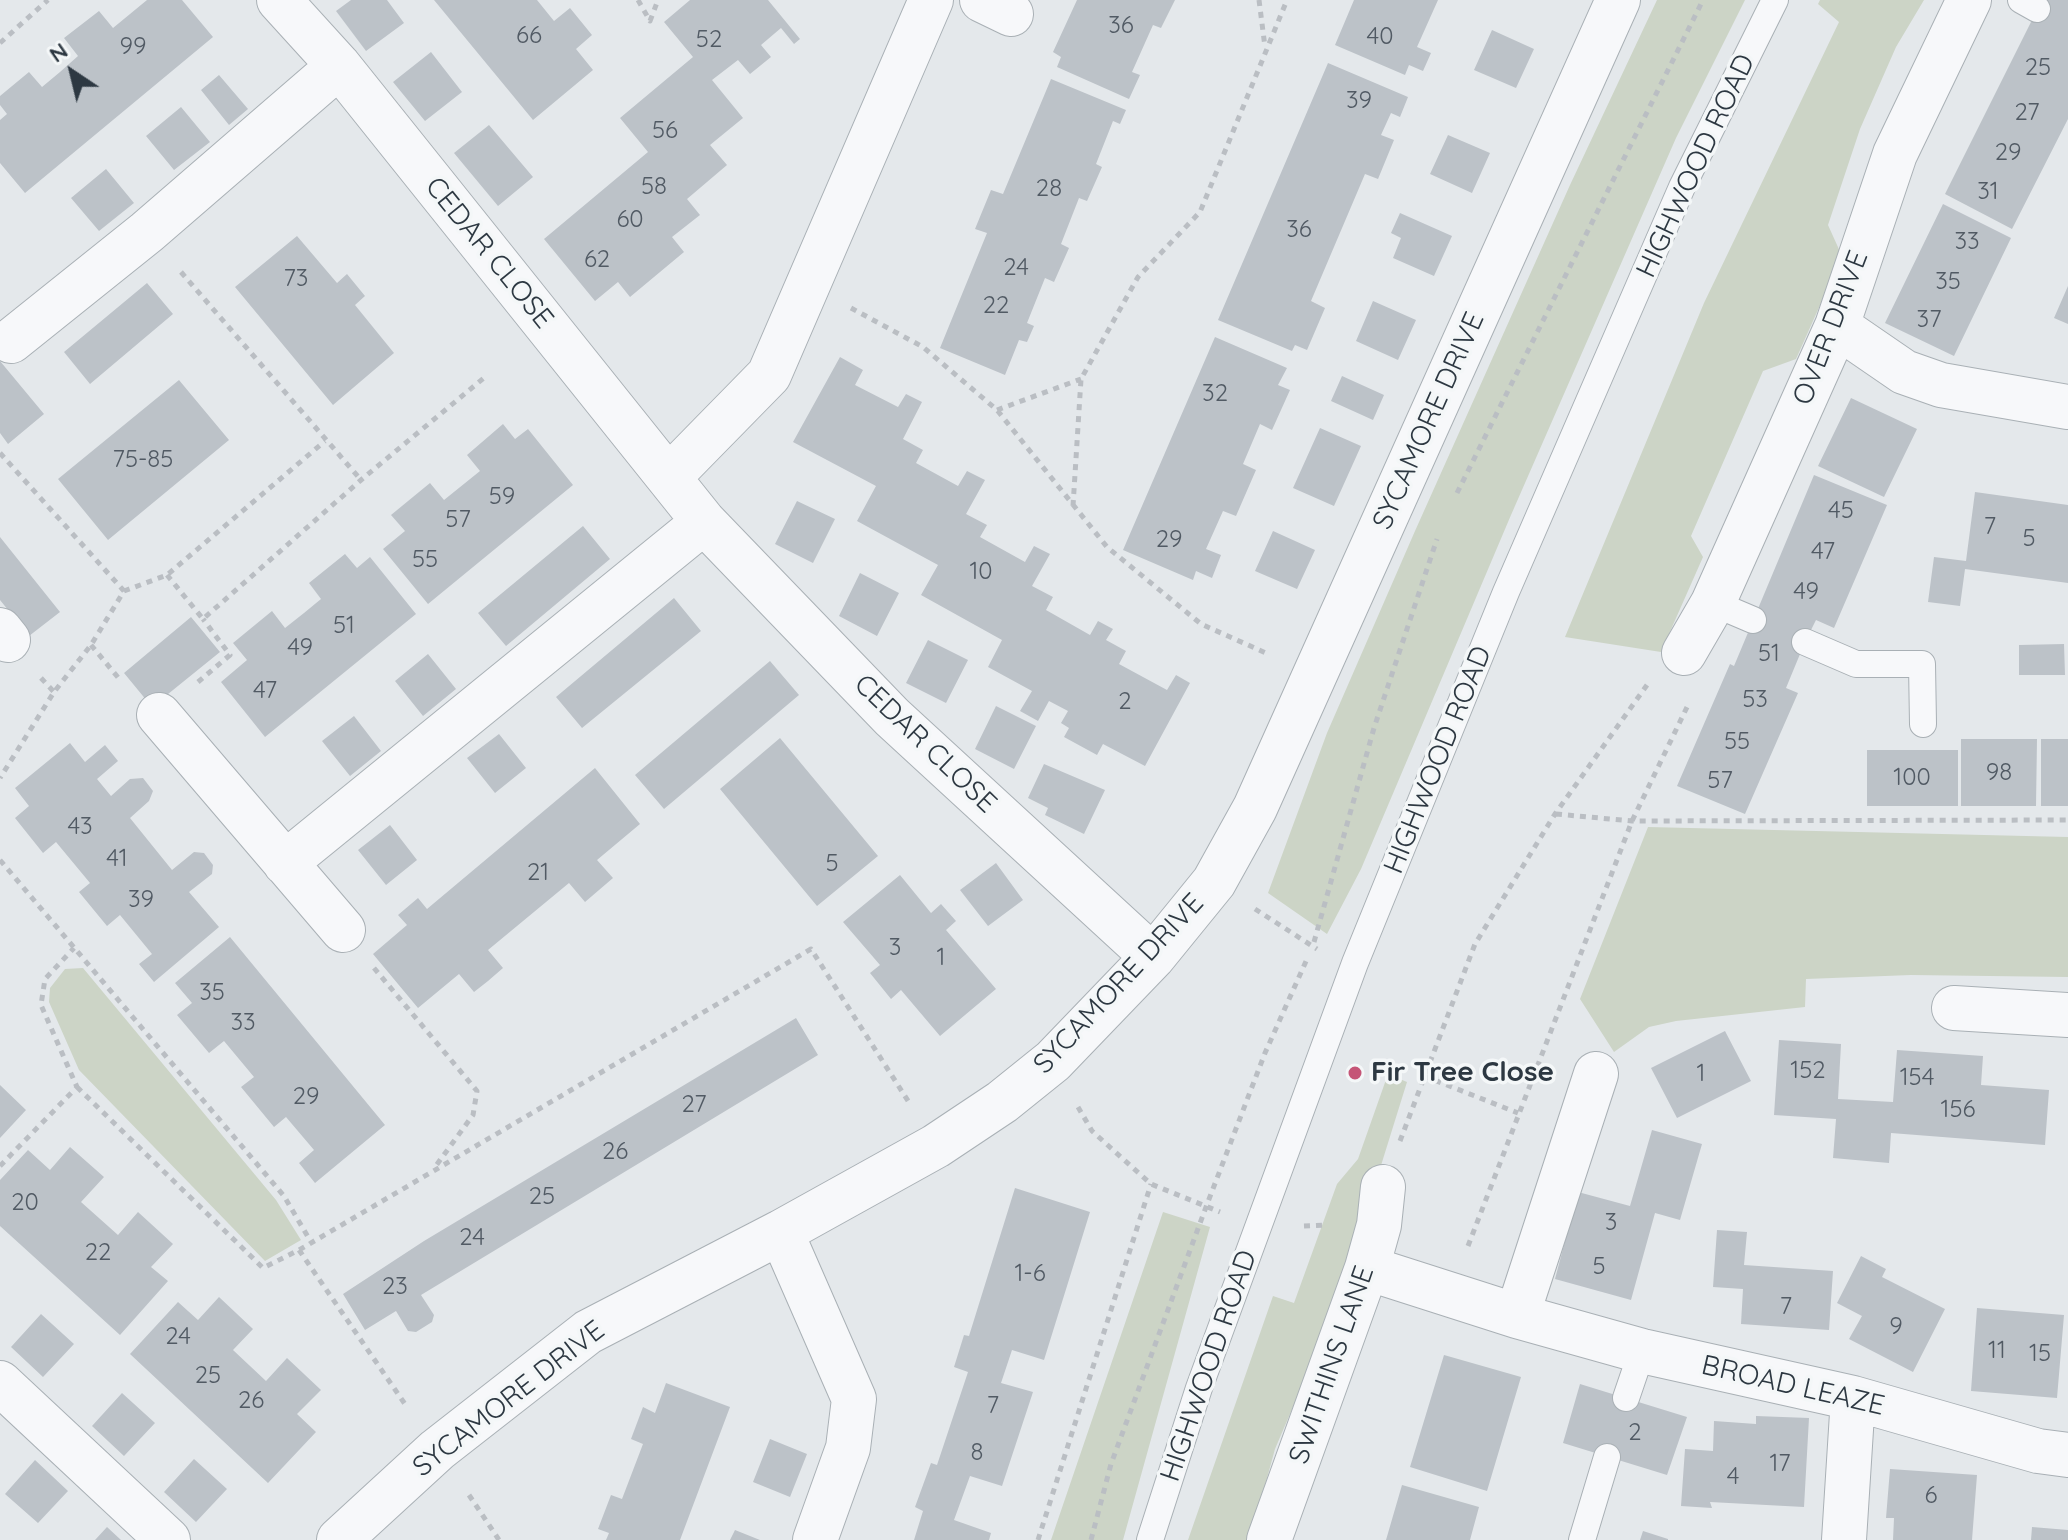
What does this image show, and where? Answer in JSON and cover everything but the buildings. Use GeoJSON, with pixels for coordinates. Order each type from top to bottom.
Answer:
{"type":"FeatureCollection","features":[{"type":"Feature","properties":{"kind":"street","name":"CEDAR CLOSE"},"geometry":{"type":"LineString","coordinates":[[279,0],[339,66],[704,522],[892,717],[1153,957]]}},
{"type":"Feature","properties":{"kind":"street"},"geometry":{"type":"LineString","coordinates":[[670,476],[769,375],[931,0]]}},
{"type":"Feature","properties":{"kind":"street","name":"SYCAMORE DRIVE"},"geometry":{"type":"LineString","coordinates":[[339,1540],[437,1450],[588,1332],[781,1232],[936,1146],[1002,1102],[1053,1061],[1153,957],[1214,882],[1255,808],[1618,0]]}},
{"type":"Feature","properties":{"kind":"street","name":"OVER DRIVE"},"geometry":{"type":"LineString","coordinates":[[1684,653],[1713,603],[1837,326],[1895,154],[1969,0]]}},
{"type":"Feature","properties":{"kind":"street"},"geometry":{"type":"LineString","coordinates":[[11,341],[147,232],[339,66]]}},
{"type":"Feature","properties":{"kind":"street"},"geometry":{"type":"LineString","coordinates":[[1837,326],[1904,372],[1941,385],[2068,407]]}},
{"type":"Feature","properties":{"kind":"street"},"geometry":{"type":"LineString","coordinates":[[285,863],[704,522]]}},
{"type":"Feature","properties":{"kind":"street"},"geometry":{"type":"LineString","coordinates":[[159,715],[343,930]]}},
{"type":"Feature","properties":{"kind":"street"},"geometry":{"type":"LineString","coordinates":[[1954,1008],[2068,1015]]}},
{"type":"Feature","properties":{"kind":"street"},"geometry":{"type":"LineString","coordinates":[[1517,1316],[1596,1074]]}},
{"type":"Feature","properties":{"kind":"street","name":"SWITHINS LANE"},"geometry":{"type":"LineString","coordinates":[[1269,1540],[1367,1268],[1381,1206]]}},
{"type":"Feature","properties":{"kind":"street"},"geometry":{"type":"LineString","coordinates":[[781,1232],[854,1399],[848,1448],[815,1540]]}},
{"type":"Feature","properties":{"kind":"street","name":"BROAD LEAZE"},"geometry":{"type":"LineString","coordinates":[[1367,1268],[1517,1316],[1642,1351],[1853,1398],[2038,1451],[2068,1455]]}},
{"type":"Feature","properties":{"kind":"street"},"geometry":{"type":"LineString","coordinates":[[0,1383],[168,1540]]}},
{"type":"Feature","properties":{"kind":"street"},"geometry":{"type":"LineString","coordinates":[[1844,1540],[1853,1398]]}},
{"type":"Feature","properties":{"kind":"lane","name":"HIGHWOOD ROAD"},"geometry":{"type":"LineString","coordinates":[[1150,1540],[1199,1388],[1355,963],[1506,592],[1682,187],[1775,0]]}},
{"type":"Feature","properties":{"kind":"lane"},"geometry":{"type":"LineString","coordinates":[[1713,603],[1753,620]]}},
{"type":"Feature","properties":{"kind":"lane"},"geometry":{"type":"LineString","coordinates":[[1805,642],[1856,664],[1922,664],[1923,724]]}},
{"type":"Feature","properties":{"kind":"lane"},"geometry":{"type":"LineString","coordinates":[[1626,1398],[1642,1351]]}},
{"type":"Feature","properties":{"kind":"lane"},"geometry":{"type":"LineString","coordinates":[[1582,1540],[1607,1457]]}},
{"type":"Feature","properties":{"kind":"path"},"geometry":{"type":"LineString","coordinates":[[0,43],[48,0]]}},
{"type":"Feature","properties":{"kind":"path"},"geometry":{"type":"LineString","coordinates":[[638,0],[650,21],[658,0]]}},
{"type":"Feature","properties":{"kind":"path"},"geometry":{"type":"LineString","coordinates":[[1259,0],[1265,47]]}},
{"type":"Feature","properties":{"kind":"path"},"geometry":{"type":"LineString","coordinates":[[1073,506],[1081,379],[1138,277],[1200,212],[1265,47],[1287,0]]}},
{"type":"Feature","properties":{"kind":"path"},"geometry":{"type":"LineString","coordinates":[[1453,501],[1703,0]]}},
{"type":"Feature","properties":{"kind":"path"},"geometry":{"type":"LineString","coordinates":[[147,232],[361,480]]}},
{"type":"Feature","properties":{"kind":"path"},"geometry":{"type":"LineString","coordinates":[[810,285],[923,347],[997,410],[1107,547],[1201,624],[1266,653]]}},
{"type":"Feature","properties":{"kind":"path"},"geometry":{"type":"LineString","coordinates":[[167,575],[203,619],[361,480],[485,377]]}},
{"type":"Feature","properties":{"kind":"path"},"geometry":{"type":"LineString","coordinates":[[997,410],[1081,379]]}},
{"type":"Feature","properties":{"kind":"path"},"geometry":{"type":"LineString","coordinates":[[0,778],[54,692],[91,645],[124,591],[167,575],[325,441]]}},
{"type":"Feature","properties":{"kind":"path"},"geometry":{"type":"LineString","coordinates":[[0,453],[124,591]]}},
{"type":"Feature","properties":{"kind":"path"},"geometry":{"type":"LineString","coordinates":[[1091,1540],[1111,1464],[1206,1207],[1265,1053],[1312,947],[1374,728],[1440,529]]}},
{"type":"Feature","properties":{"kind":"path"},"geometry":{"type":"LineString","coordinates":[[1450,1294],[1632,821],[1699,683],[1684,653]]}},
{"type":"Feature","properties":{"kind":"path"},"geometry":{"type":"LineString","coordinates":[[1053,1061],[1092,1131],[1151,1184],[1258,1226],[1381,1206],[1424,1076],[1475,944],[1555,814],[1641,695]]}},
{"type":"Feature","properties":{"kind":"path"},"geometry":{"type":"LineString","coordinates":[[1555,814],[1632,821],[2068,820]]}},
{"type":"Feature","properties":{"kind":"path"},"geometry":{"type":"LineString","coordinates":[[0,860],[284,1196],[311,1242]]}},
{"type":"Feature","properties":{"kind":"path"},"geometry":{"type":"LineString","coordinates":[[1214,882],[1312,947],[1355,963]]}},
{"type":"Feature","properties":{"kind":"path"},"geometry":{"type":"LineString","coordinates":[[343,930],[477,1091],[473,1115],[433,1169]]}},
{"type":"Feature","properties":{"kind":"path"},"geometry":{"type":"LineString","coordinates":[[74,948],[45,979],[41,1005],[77,1087],[263,1268],[299,1250],[811,949],[936,1146]]}},
{"type":"Feature","properties":{"kind":"path"},"geometry":{"type":"LineString","coordinates":[[1424,1076],[1518,1113]]}},
{"type":"Feature","properties":{"kind":"path"},"geometry":{"type":"LineString","coordinates":[[0,1166],[77,1087]]}},
{"type":"Feature","properties":{"kind":"path"},"geometry":{"type":"LineString","coordinates":[[1038,1540],[1151,1184]]}},
{"type":"Feature","properties":{"kind":"path"},"geometry":{"type":"LineString","coordinates":[[299,1250],[499,1540]]}},
{"type":"Feature","properties":{"kind":"shaded area"},"geometry":{"type":"Polygon","coordinates":[[[1657,0],[1745,0],[1676,138],[1361,869],[1327,934],[1268,893],[1327,733],[1570,185],[1657,0]]]}},
{"type":"Feature","properties":{"kind":"shaded area"},"geometry":{"type":"Polygon","coordinates":[[[1820,0],[1924,0],[1896,47],[1860,129],[1828,225],[1842,256],[1796,359],[1763,371],[1691,536],[1703,557],[1661,652],[1565,637],[1704,303],[1839,22],[1818,4],[1820,0]]]}},
{"type":"Feature","properties":{"kind":"shaded area"},"geometry":{"type":"Polygon","coordinates":[[[1648,827],[2068,837],[2068,977],[1911,975],[1806,979],[1805,1007],[1676,1021],[1649,1027],[1614,1052],[1580,999],[1648,827]]]}},
{"type":"Feature","properties":{"kind":"shaded area"},"geometry":{"type":"Polygon","coordinates":[[[83,968],[276,1200],[301,1240],[265,1261],[79,1070],[49,1002],[50,988],[65,969],[83,968]]]}},
{"type":"Feature","properties":{"kind":"shaded area"},"geometry":{"type":"Polygon","coordinates":[[[1388,1074],[1407,1082],[1340,1297],[1275,1449],[1250,1540],[1188,1540],[1273,1296],[1294,1303],[1337,1184],[1358,1159],[1388,1074]]]}},
{"type":"Feature","properties":{"kind":"shaded area"},"geometry":{"type":"Polygon","coordinates":[[[1163,1212],[1210,1227],[1123,1540],[1051,1540],[1163,1212]]]}},
{"type":"Feature","properties":{"kind":"place","name":"Fir Tree Close"},"geometry":{"type":"Point","coordinates":[1355,1073]}}]}
